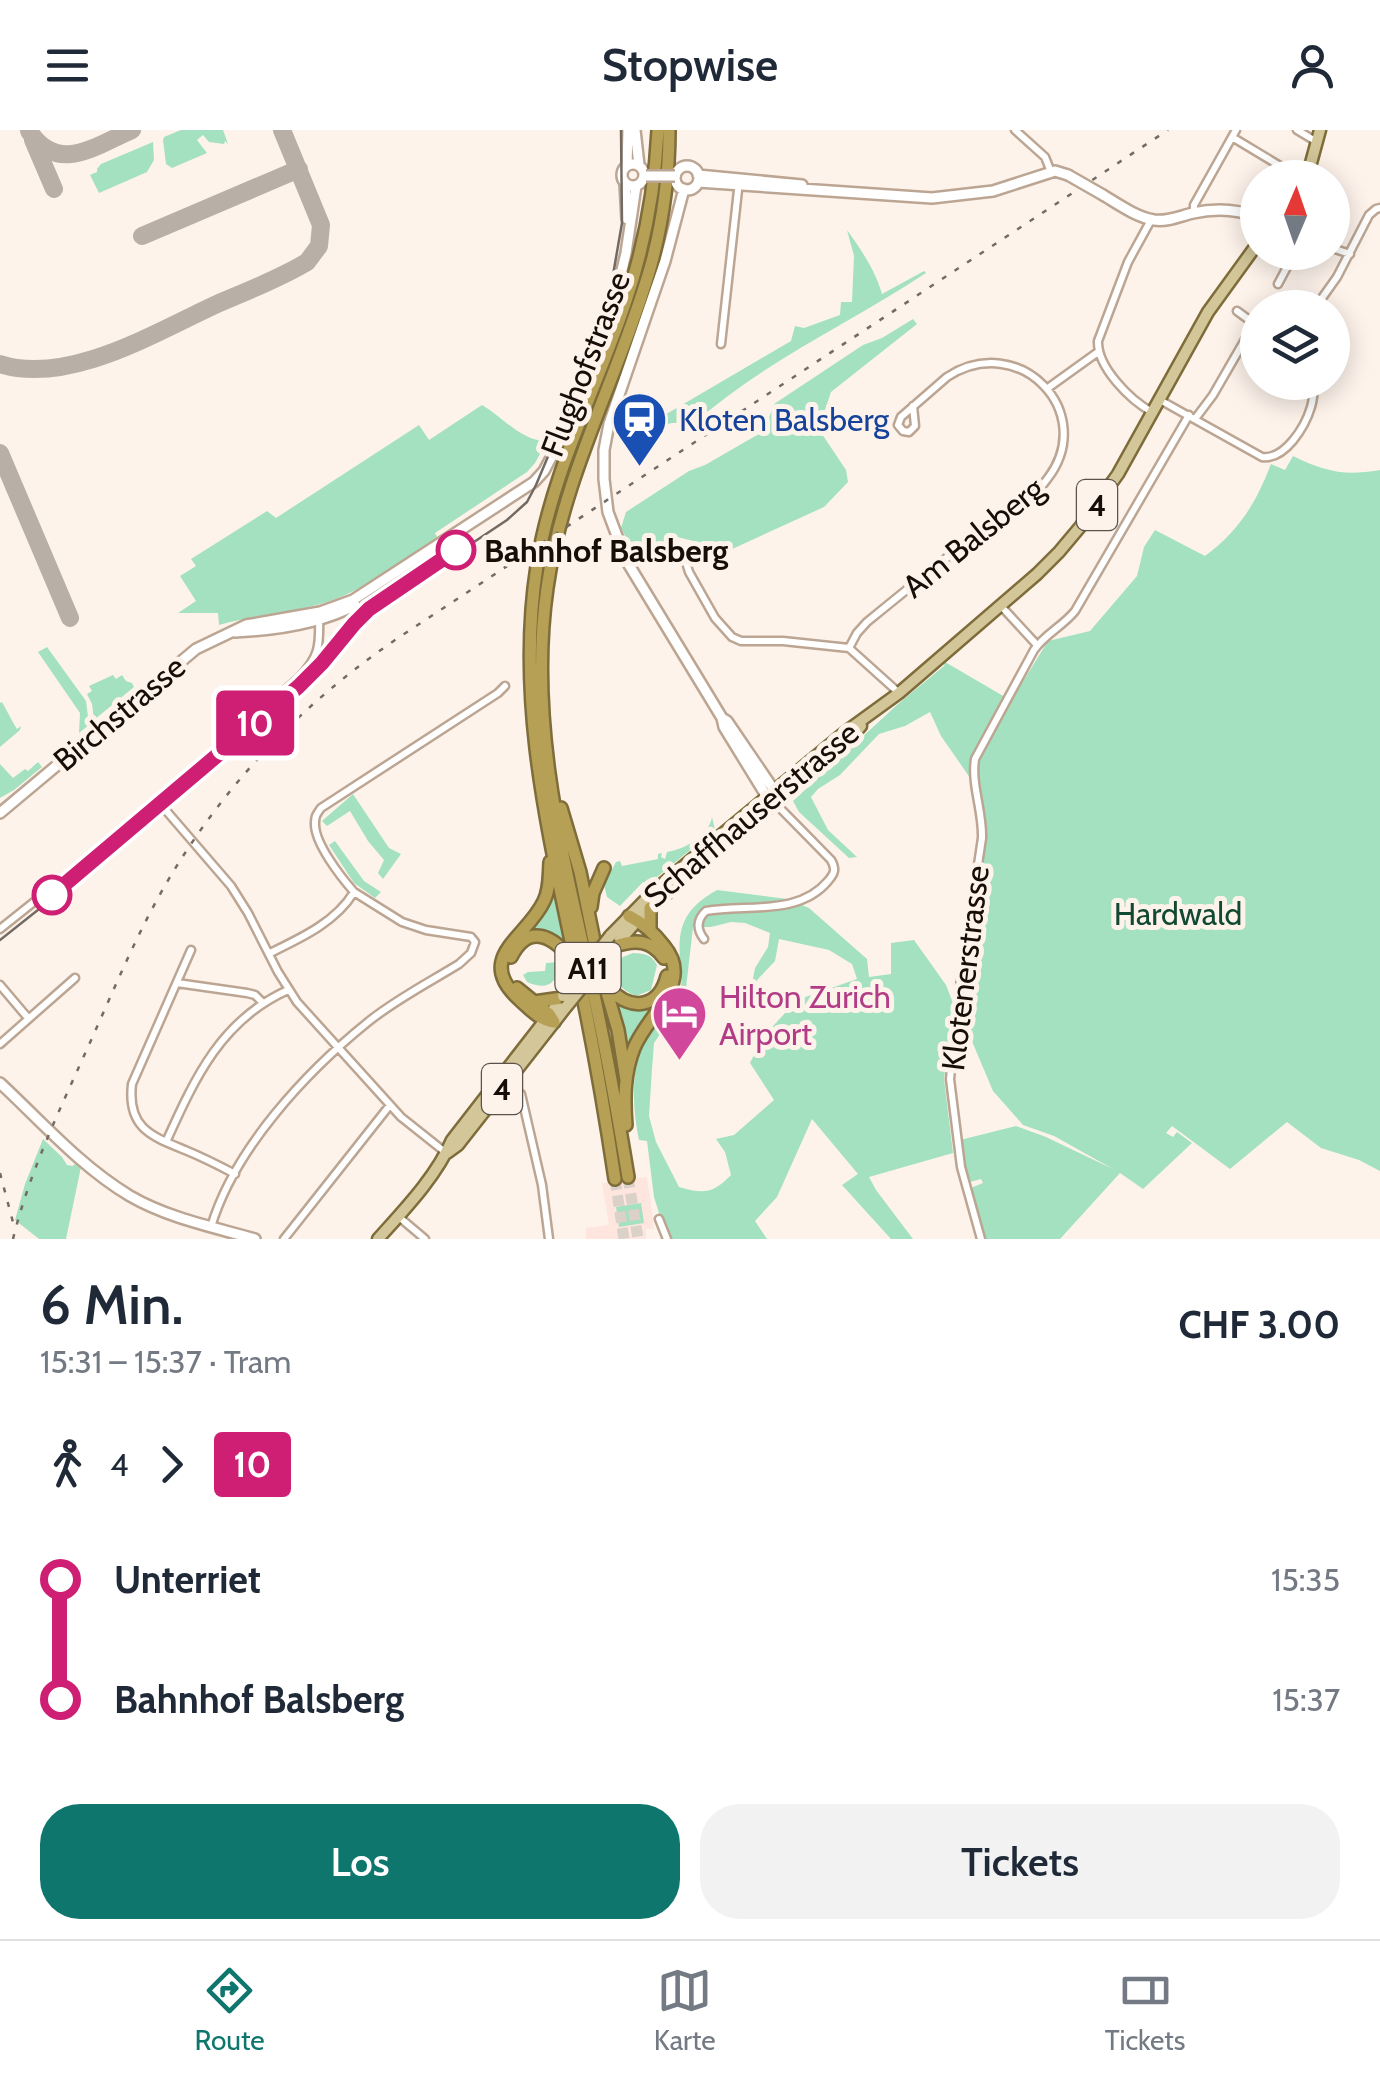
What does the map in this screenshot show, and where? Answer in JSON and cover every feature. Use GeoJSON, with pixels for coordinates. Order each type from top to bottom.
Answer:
{"type":"FeatureCollection","features":[{"type":"Feature","properties":{"kind":"highway","name":"A11"},"geometry":{"type":"LineString","coordinates":[[624,1178],[550,842],[530,691],[531,622],[536,569],[554,488],[625,303],[642,245],[657,130]]}},
{"type":"Feature","properties":{"kind":"highway","name":"A11"},"geometry":{"type":"LineString","coordinates":[[624,1178],[604,1040],[566,872],[546,758],[542,645],[559,522],[650,267],[665,193],[670,130]]}},
{"type":"Feature","properties":{"kind":"highway"},"geometry":{"type":"LineString","coordinates":[[546,758],[580,872],[618,1030],[626,1080],[624,1178]]}},
{"type":"Feature","properties":{"kind":"highway"},"geometry":{"type":"LineString","coordinates":[[549,1019],[508,988],[502,965],[509,944],[545,899],[550,842]]}},
{"type":"Feature","properties":{"kind":"highway"},"geometry":{"type":"LineString","coordinates":[[580,872],[594,875],[604,868],[593,893],[590,921]]}},
{"type":"Feature","properties":{"kind":"highway"},"geometry":{"type":"LineString","coordinates":[[650,908],[650,929]]}},
{"type":"Feature","properties":{"kind":"highway"},"geometry":{"type":"LineString","coordinates":[[626,1080],[636,1043],[666,998],[674,977],[668,952],[650,929],[634,920]]}},
{"type":"Feature","properties":{"kind":"highway"},"geometry":{"type":"LineString","coordinates":[[604,982],[626,1002],[640,1004],[653,998],[665,985],[667,970],[663,958],[634,920]]}},
{"type":"Feature","properties":{"kind":"highway"},"geometry":{"type":"LineString","coordinates":[[549,1019],[516,987],[510,974],[510,958],[519,944],[533,937],[551,939],[577,968]]}},
{"type":"Feature","properties":{"kind":"highway"},"geometry":{"type":"LineString","coordinates":[[613,943],[637,941],[652,945]]}},
{"type":"Feature","properties":{"kind":"highway"},"geometry":{"type":"LineString","coordinates":[[534,1002],[564,1000]]}},
{"type":"Feature","properties":{"kind":"main road"},"geometry":{"type":"LineString","coordinates":[[632,130],[621,175],[630,185],[642,182],[645,176]]}},
{"type":"Feature","properties":{"kind":"main road"},"geometry":{"type":"LineString","coordinates":[[632,130],[638,165],[645,176]]}},
{"type":"Feature","properties":{"kind":"main road"},"geometry":{"type":"LineString","coordinates":[[1310,160],[1320,130]]}},
{"type":"Feature","properties":{"kind":"main road"},"geometry":{"type":"LineString","coordinates":[[626,165],[638,165]]}},
{"type":"Feature","properties":{"kind":"main road"},"geometry":{"type":"LineString","coordinates":[[686,166],[694,168],[698,179],[690,189],[676,183],[679,170],[686,166]]}},
{"type":"Feature","properties":{"kind":"main road"},"geometry":{"type":"LineString","coordinates":[[698,179],[906,196],[955,196],[993,191],[1058,171],[1151,220],[1220,210],[1240,213]]}},
{"type":"Feature","properties":{"kind":"main road"},"geometry":{"type":"LineString","coordinates":[[645,176],[676,176]]}},
{"type":"Feature","properties":{"kind":"main road","name":"Flughofstrasse"},"geometry":{"type":"LineString","coordinates":[[320,616],[370,591],[526,488],[544,470],[556,451],[614,304],[626,253],[630,185]]}},
{"type":"Feature","properties":{"kind":"main road"},"geometry":{"type":"LineString","coordinates":[[684,189],[665,261],[609,424],[604,450],[608,512],[626,560],[724,727],[772,797]]}},
{"type":"Feature","properties":{"kind":"main road","name":"Schaffhauserstrasse"},"geometry":{"type":"LineString","coordinates":[[378,1239],[446,1153],[458,1145],[549,1019],[656,890],[843,746],[873,714],[1037,574],[1080,528],[1118,474],[1218,296],[1240,267]]}},
{"type":"Feature","properties":{"kind":"main road","name":"Birchstrasse"},"geometry":{"type":"LineString","coordinates":[[0,811],[196,649],[232,632],[250,632],[320,616]]}},
{"type":"Feature","properties":{"kind":"main road","name":"Schaffhauserstrasse"},"geometry":{"type":"LineString","coordinates":[[634,920],[772,797]]}},
{"type":"Feature","properties":{"kind":"main road"},"geometry":{"type":"LineString","coordinates":[[0,1083],[79,1160],[132,1197],[160,1210],[255,1239]]}},
{"type":"Feature","properties":{"kind":"street"},"geometry":{"type":"LineString","coordinates":[[1015,130],[1045,157],[1051,172]]}},
{"type":"Feature","properties":{"kind":"street"},"geometry":{"type":"LineString","coordinates":[[1296,130],[1318,142]]}},
{"type":"Feature","properties":{"kind":"street"},"geometry":{"type":"LineString","coordinates":[[1194,213],[1194,205],[1234,134],[1274,160]]}},
{"type":"Feature","properties":{"kind":"street"},"geometry":{"type":"LineString","coordinates":[[721,344],[739,182]]}},
{"type":"Feature","properties":{"kind":"street"},"geometry":{"type":"LineString","coordinates":[[1350,254],[1369,215],[1380,208]]}},
{"type":"Feature","properties":{"kind":"street"},"geometry":{"type":"LineString","coordinates":[[1151,220],[1128,262],[1098,341],[1098,352],[1128,396],[1152,412]]}},
{"type":"Feature","properties":{"kind":"street"},"geometry":{"type":"LineString","coordinates":[[1278,284],[1285,270]]}},
{"type":"Feature","properties":{"kind":"street"},"geometry":{"type":"LineString","coordinates":[[1000,606],[1037,645],[1076,611],[1192,417],[1213,395],[1240,351]]}},
{"type":"Feature","properties":{"kind":"street"},"geometry":{"type":"LineString","coordinates":[[914,406],[952,373],[968,366],[1000,362],[1019,368],[1048,388],[1098,352]]}},
{"type":"Feature","properties":{"kind":"street","name":"Am Balsberg"},"geometry":{"type":"LineString","coordinates":[[848,648],[867,622],[1047,480],[1058,460],[1063,435],[1048,388]]}},
{"type":"Feature","properties":{"kind":"street"},"geometry":{"type":"LineString","coordinates":[[1159,399],[1269,458],[1276,456],[1300,430],[1312,400]]}},
{"type":"Feature","properties":{"kind":"street"},"geometry":{"type":"LineString","coordinates":[[685,559],[689,574],[715,618],[732,637],[741,641],[783,640],[848,648],[899,693]]}},
{"type":"Feature","properties":{"kind":"street"},"geometry":{"type":"LineString","coordinates":[[0,929],[74,872],[310,667],[320,642],[320,616]]}},
{"type":"Feature","properties":{"kind":"street","name":"Klotenerstrasse"},"geometry":{"type":"LineString","coordinates":[[981,1239],[960,1167],[952,1111],[951,1062],[982,838],[974,764],[1037,645]]}},
{"type":"Feature","properties":{"kind":"street"},"geometry":{"type":"LineString","coordinates":[[211,1227],[235,1174],[286,1102],[370,1020],[458,964],[476,944],[471,937],[402,922],[354,892],[339,874],[316,829],[316,816],[321,808],[505,686]]}},
{"type":"Feature","properties":{"kind":"street"},"geometry":{"type":"LineString","coordinates":[[704,938],[698,924],[706,911],[787,904],[813,895],[834,873],[831,860],[772,797]]}},
{"type":"Feature","properties":{"kind":"street"},"geometry":{"type":"LineString","coordinates":[[157,800],[231,886],[288,990],[402,1118],[446,1153]]}},
{"type":"Feature","properties":{"kind":"street"},"geometry":{"type":"LineString","coordinates":[[270,954],[330,919],[346,906],[354,892]]}},
{"type":"Feature","properties":{"kind":"street"},"geometry":{"type":"LineString","coordinates":[[191,950],[132,1084],[132,1108],[151,1136],[235,1174]]}},
{"type":"Feature","properties":{"kind":"street"},"geometry":{"type":"LineString","coordinates":[[0,1044],[75,978]]}},
{"type":"Feature","properties":{"kind":"street"},"geometry":{"type":"LineString","coordinates":[[177,982],[248,993],[262,1002]]}},
{"type":"Feature","properties":{"kind":"street"},"geometry":{"type":"LineString","coordinates":[[0,986],[28,1018]]}},
{"type":"Feature","properties":{"kind":"street"},"geometry":{"type":"LineString","coordinates":[[166,1142],[193,1088],[233,1026],[262,1002],[288,990]]}},
{"type":"Feature","properties":{"kind":"street"},"geometry":{"type":"LineString","coordinates":[[521,1094],[542,1185],[548,1239]]}},
{"type":"Feature","properties":{"kind":"street"},"geometry":{"type":"LineString","coordinates":[[284,1239],[390,1105]]}},
{"type":"Feature","properties":{"kind":"street"},"geometry":{"type":"LineString","coordinates":[[398,1216],[425,1239]]}},
{"type":"Feature","properties":{"kind":"street"},"geometry":{"type":"LineString","coordinates":[[659,1219],[667,1239]]}},
{"type":"Feature","properties":{"kind":"shaded area"},"geometry":{"type":"Polygon","coordinates":[[[647,1177],[654,1229],[646,1229],[646,1239],[586,1239],[586,1228],[609,1225],[602,1183],[647,1177]]]}},
{"type":"Feature","properties":{"kind":"green space"},"geometry":{"type":"Polygon","coordinates":[[[181,130],[223,130],[228,144],[209,142],[203,135],[197,140],[207,153],[172,168],[166,164],[163,140],[181,130]]]}},
{"type":"Feature","properties":{"kind":"green space"},"geometry":{"type":"Polygon","coordinates":[[[153,142],[154,160],[147,172],[99,193],[90,175],[101,164],[153,142]]]}},
{"type":"Feature","properties":{"kind":"green space"},"geometry":{"type":"Polygon","coordinates":[[[847,230],[872,269],[882,294],[926,273],[780,360],[698,420],[692,416],[684,423],[634,433],[791,341],[795,326],[804,328],[840,315],[841,302],[852,302],[854,256],[847,230]]]}},
{"type":"Feature","properties":{"kind":"green space"},"geometry":{"type":"Polygon","coordinates":[[[913,319],[917,324],[831,392],[820,425],[846,470],[848,482],[824,507],[730,550],[677,537],[641,567],[621,528],[626,512],[689,471],[764,431],[774,404],[863,345],[913,319]]]}},
{"type":"Feature","properties":{"kind":"green space"},"geometry":{"type":"Polygon","coordinates":[[[482,405],[521,433],[547,441],[535,463],[391,569],[343,596],[297,609],[219,625],[218,613],[178,613],[196,601],[180,576],[196,566],[191,559],[267,511],[276,518],[419,425],[429,440],[482,405]]]}},
{"type":"Feature","properties":{"kind":"green space","name":"Hardwald"},"geometry":{"type":"Polygon","coordinates":[[[1293,456],[1335,471],[1380,470],[1380,1171],[1321,1148],[1287,1122],[1230,1169],[1172,1126],[1166,1133],[1173,1137],[1177,1132],[1192,1143],[1143,1189],[1120,1173],[1060,1239],[984,1239],[968,1189],[983,1183],[981,1179],[966,1183],[960,1140],[1016,1126],[1113,1169],[1054,1136],[1023,1125],[993,1091],[971,1039],[958,1026],[985,818],[975,785],[941,736],[930,712],[879,734],[840,775],[811,797],[828,830],[857,857],[849,858],[799,812],[793,801],[945,662],[1005,697],[1022,683],[1048,641],[1090,631],[1137,576],[1144,547],[1155,530],[1205,556],[1228,537],[1245,515],[1271,464],[1285,470],[1293,456]]]}},
{"type":"Feature","properties":{"kind":"green space"},"geometry":{"type":"Polygon","coordinates":[[[363,612],[367,618],[327,667],[241,741],[238,735],[308,674],[363,612]]]}},
{"type":"Feature","properties":{"kind":"green space"},"geometry":{"type":"Polygon","coordinates":[[[47,647],[86,701],[89,725],[79,733],[80,713],[38,652],[47,647]]]}},
{"type":"Feature","properties":{"kind":"green space"},"geometry":{"type":"Polygon","coordinates":[[[113,675],[116,679],[122,675],[134,687],[94,720],[87,694],[92,691],[89,686],[113,675]]]}},
{"type":"Feature","properties":{"kind":"green space"},"geometry":{"type":"Polygon","coordinates":[[[0,703],[17,729],[21,726],[0,747],[0,703]]]}},
{"type":"Feature","properties":{"kind":"green space"},"geometry":{"type":"Polygon","coordinates":[[[229,743],[228,752],[166,805],[167,796],[229,743]]]}},
{"type":"Feature","properties":{"kind":"green space"},"geometry":{"type":"Polygon","coordinates":[[[38,762],[42,767],[0,798],[0,764],[13,778],[38,762]]]}},
{"type":"Feature","properties":{"kind":"green space"},"geometry":{"type":"Polygon","coordinates":[[[353,794],[389,848],[401,854],[383,879],[378,873],[384,860],[350,811],[327,826],[322,821],[353,794]]]}},
{"type":"Feature","properties":{"kind":"green space"},"geometry":{"type":"Polygon","coordinates":[[[148,812],[156,814],[66,891],[61,885],[148,812]]]}},
{"type":"Feature","properties":{"kind":"green space"},"geometry":{"type":"Polygon","coordinates":[[[712,817],[715,830],[647,885],[643,882],[620,906],[607,897],[604,885],[616,862],[620,861],[622,866],[658,859],[662,853],[665,859],[667,852],[701,836],[712,817]]]}},
{"type":"Feature","properties":{"kind":"green space"},"geometry":{"type":"Polygon","coordinates":[[[335,841],[364,881],[381,892],[375,898],[354,883],[329,845],[335,841]]]}},
{"type":"Feature","properties":{"kind":"green space"},"geometry":{"type":"Polygon","coordinates":[[[553,887],[565,945],[523,937],[553,887]]]}},
{"type":"Feature","properties":{"kind":"green space"},"geometry":{"type":"Polygon","coordinates":[[[717,890],[787,899],[809,908],[867,959],[869,977],[891,974],[891,943],[914,940],[946,985],[953,1003],[944,1079],[953,1153],[869,1177],[913,1239],[891,1239],[842,1185],[858,1174],[812,1119],[777,1197],[755,1221],[767,1239],[667,1239],[654,1197],[647,1141],[639,1140],[635,1072],[648,1034],[680,990],[682,926],[691,910],[717,890]],[[745,923],[693,927],[685,997],[654,1043],[649,1116],[656,1142],[679,1187],[687,1189],[713,1189],[731,1175],[725,1152],[716,1139],[734,1135],[774,1100],[750,1063],[763,1037],[797,1000],[857,979],[852,964],[829,950],[779,939],[775,961],[758,979],[749,1000],[755,968],[768,947],[770,933],[745,923]]]}},
{"type":"Feature","properties":{"kind":"green space"},"geometry":{"type":"Polygon","coordinates":[[[633,953],[647,955],[657,965],[651,990],[636,996],[620,985],[615,971],[623,957],[633,953]]]}},
{"type":"Feature","properties":{"kind":"green space"},"geometry":{"type":"Polygon","coordinates":[[[559,962],[550,984],[534,985],[523,975],[545,971],[546,963],[559,962]]]}},
{"type":"Feature","properties":{"kind":"green space"},"geometry":{"type":"Polygon","coordinates":[[[613,999],[658,999],[627,1054],[613,999]]]}},
{"type":"Feature","properties":{"kind":"green space"},"geometry":{"type":"Polygon","coordinates":[[[43,1139],[67,1165],[81,1167],[66,1239],[39,1239],[15,1220],[43,1139]]]}},
{"type":"Feature","properties":{"kind":"green space"},"geometry":{"type":"Polygon","coordinates":[[[641,1203],[644,1223],[619,1227],[616,1207],[641,1203]]]}},
{"type":"Feature","properties":{"kind":"taxiway"},"geometry":{"type":"LineString","coordinates":[[29,131],[52,152],[65,154],[91,149],[132,130]]}},
{"type":"Feature","properties":{"kind":"taxiway"},"geometry":{"type":"LineString","coordinates":[[0,364],[26,369],[54,368],[111,353],[307,262],[319,246],[321,225],[282,130]]}},
{"type":"Feature","properties":{"kind":"taxiway"},"geometry":{"type":"LineString","coordinates":[[33,140],[54,189]]}},
{"type":"Feature","properties":{"kind":"taxiway"},"geometry":{"type":"LineString","coordinates":[[142,236],[299,169]]}},
{"type":"Feature","properties":{"kind":"taxiway"},"geometry":{"type":"LineString","coordinates":[[0,453],[70,618]]}},
{"type":"Feature","properties":{"kind":"tunnel"},"geometry":{"type":"LineString","coordinates":[[628,1177],[638,1239]]}},
{"type":"Feature","properties":{"kind":"tunnel"},"geometry":{"type":"LineString","coordinates":[[615,1179],[624,1239]]}},
{"type":"Feature","properties":{"kind":"tram line"},"geometry":{"type":"LineString","coordinates":[[0,940],[82,875],[310,679],[372,610],[507,520],[527,502],[580,380],[613,275],[622,223],[621,130]]}},
{"type":"Feature","properties":{"kind":"tram line","name":"10"},"geometry":{"type":"LineString","coordinates":[[52,895],[298,687],[369,609],[456,550]]}},
{"type":"Feature","properties":{"kind":"railway"},"geometry":{"type":"LineString","coordinates":[[13,1239],[46,1142],[152,908],[211,815],[298,718],[401,636],[1168,130]]}},
{"type":"Feature","properties":{"kind":"railway"},"geometry":{"type":"LineString","coordinates":[[0,1173],[14,1226]]}},
{"type":"Feature","properties":{"kind":"place","name":"Kloten Balsberg"},"geometry":{"type":"Point","coordinates":[640,468]}},
{"type":"Feature","properties":{"kind":"place","name":"Bahnhof Balsberg"},"geometry":{"type":"Point","coordinates":[456,550]}},
{"type":"Feature","properties":{"kind":"place","name":"Hilton Zurich Airport"},"geometry":{"type":"Point","coordinates":[680,1063]}}]}
